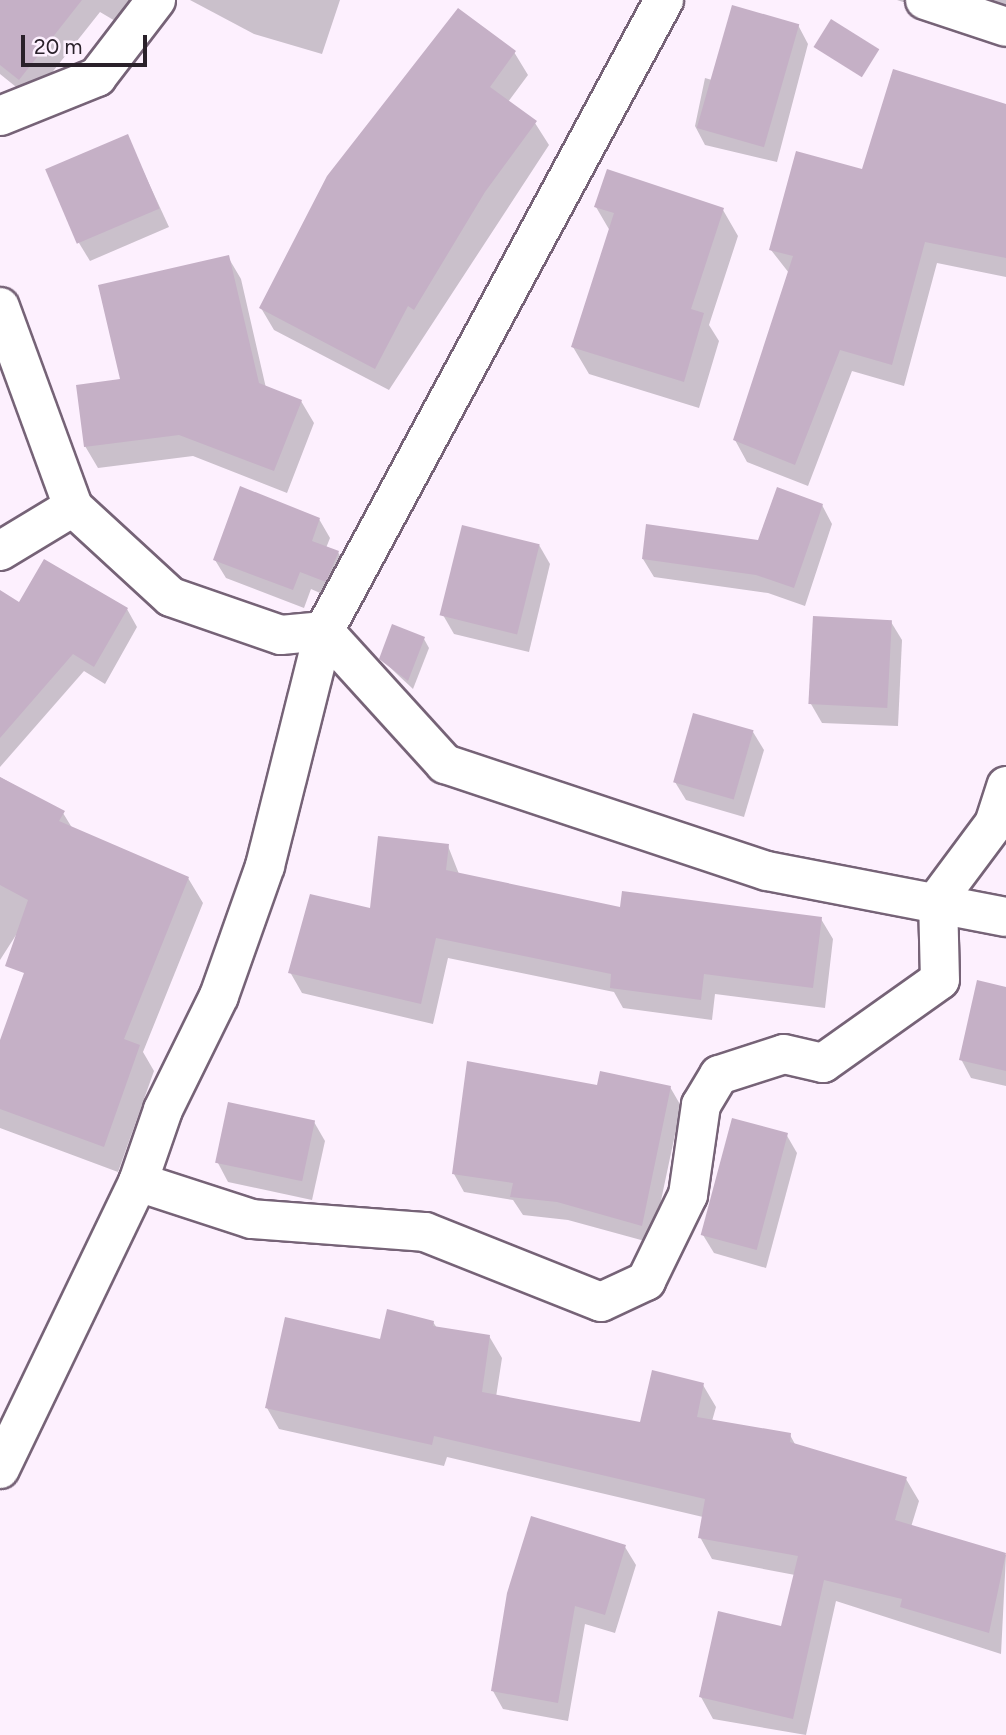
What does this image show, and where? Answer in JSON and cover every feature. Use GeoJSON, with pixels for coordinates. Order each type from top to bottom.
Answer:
{"type":"FeatureCollection","features":[{"type":"Feature","properties":{"kind":"street"},"geometry":{"type":"LineString","coordinates":[[0,116],[97,77],[156,0]]}},
{"type":"Feature","properties":{"kind":"street"},"geometry":{"type":"LineString","coordinates":[[0,1469],[138,1182],[163,1110],[219,996],[265,866],[324,631],[664,0]]}},
{"type":"Feature","properties":{"kind":"street"},"geometry":{"type":"LineString","coordinates":[[925,0],[1006,27]]}},
{"type":"Feature","properties":{"kind":"street"},"geometry":{"type":"LineString","coordinates":[[0,307],[73,507],[171,597],[281,635],[324,631]]}},
{"type":"Feature","properties":{"kind":"street"},"geometry":{"type":"LineString","coordinates":[[0,551],[73,507]]}},
{"type":"Feature","properties":{"kind":"street"},"geometry":{"type":"LineString","coordinates":[[324,631],[445,764],[767,871],[938,899],[1006,916]]}},
{"type":"Feature","properties":{"kind":"street"},"geometry":{"type":"LineString","coordinates":[[138,1182],[252,1219],[425,1232],[601,1302],[646,1281],[688,1195],[701,1105],[719,1075],[785,1054],[823,1063],[940,980],[938,899],[966,853],[994,824],[1006,786]]}},
{"type":"Feature","properties":{"kind":"building"},"geometry":{"type":"Polygon","coordinates":[[[0,0],[82,0],[19,80],[0,65],[0,0]]]}},
{"type":"Feature","properties":{"kind":"building"},"geometry":{"type":"Polygon","coordinates":[[[732,5],[799,24],[764,147],[697,128],[732,5]]]}},
{"type":"Feature","properties":{"kind":"building"},"geometry":{"type":"Polygon","coordinates":[[[458,8],[516,51],[490,87],[537,121],[485,192],[414,310],[408,306],[375,369],[259,308],[327,176],[458,8]]]}},
{"type":"Feature","properties":{"kind":"building"},"geometry":{"type":"Polygon","coordinates":[[[831,19],[879,49],[862,77],[814,47],[831,19]]]}},
{"type":"Feature","properties":{"kind":"building"},"geometry":{"type":"Polygon","coordinates":[[[893,69],[1006,104],[1006,258],[925,242],[892,365],[840,350],[795,465],[733,440],[793,256],[769,250],[796,151],[862,169],[893,69]]]}},
{"type":"Feature","properties":{"kind":"building"},"geometry":{"type":"Polygon","coordinates":[[[128,134],[160,209],[77,244],[45,169],[128,134]]]}},
{"type":"Feature","properties":{"kind":"building"},"geometry":{"type":"Polygon","coordinates":[[[607,169],[724,208],[691,309],[704,313],[684,382],[571,347],[614,213],[594,207],[607,169]]]}},
{"type":"Feature","properties":{"kind":"building"},"geometry":{"type":"Polygon","coordinates":[[[229,255],[259,383],[302,400],[274,471],[179,435],[84,447],[76,385],[120,379],[98,285],[229,255]]]}},
{"type":"Feature","properties":{"kind":"building"},"geometry":{"type":"Polygon","coordinates":[[[240,486],[320,518],[312,541],[339,551],[326,582],[300,572],[293,590],[213,560],[240,486]]]}},
{"type":"Feature","properties":{"kind":"building"},"geometry":{"type":"Polygon","coordinates":[[[777,487],[823,504],[794,588],[756,575],[642,559],[646,524],[758,540],[777,487]]]}},
{"type":"Feature","properties":{"kind":"building"},"geometry":{"type":"Polygon","coordinates":[[[462,525],[540,544],[517,635],[440,615],[462,525]]]}},
{"type":"Feature","properties":{"kind":"building"},"geometry":{"type":"Polygon","coordinates":[[[44,559],[128,608],[94,667],[73,654],[0,738],[0,590],[19,602],[44,559]]]}},
{"type":"Feature","properties":{"kind":"building"},"geometry":{"type":"Polygon","coordinates":[[[813,616],[892,620],[887,708],[808,704],[813,616]]]}},
{"type":"Feature","properties":{"kind":"building"},"geometry":{"type":"Polygon","coordinates":[[[392,624],[425,637],[408,681],[379,659],[392,624]]]}},
{"type":"Feature","properties":{"kind":"building"},"geometry":{"type":"Polygon","coordinates":[[[693,713],[754,730],[734,800],[673,782],[693,713]]]}},
{"type":"Feature","properties":{"kind":"building"},"geometry":{"type":"Polygon","coordinates":[[[0,777],[65,811],[59,821],[189,877],[124,1039],[140,1045],[104,1147],[0,1109],[0,1040],[24,973],[5,966],[28,900],[0,885],[0,777]]]}},
{"type":"Feature","properties":{"kind":"building"},"geometry":{"type":"Polygon","coordinates":[[[378,836],[449,844],[446,870],[620,907],[622,891],[822,917],[813,988],[704,974],[701,1000],[610,988],[611,974],[436,938],[421,1004],[288,973],[310,894],[370,908],[378,836]]]}},
{"type":"Feature","properties":{"kind":"building"},"geometry":{"type":"Polygon","coordinates":[[[977,980],[1006,987],[1006,1071],[959,1060],[977,980]]]}},
{"type":"Feature","properties":{"kind":"building"},"geometry":{"type":"Polygon","coordinates":[[[467,1061],[597,1085],[600,1071],[671,1086],[642,1226],[557,1202],[510,1197],[513,1183],[452,1174],[467,1061]]]}},
{"type":"Feature","properties":{"kind":"building"},"geometry":{"type":"Polygon","coordinates":[[[228,1102],[315,1121],[302,1181],[215,1163],[228,1102]]]}},
{"type":"Feature","properties":{"kind":"building"},"geometry":{"type":"Polygon","coordinates":[[[732,1118],[788,1133],[757,1250],[701,1235],[732,1118]]]}},
{"type":"Feature","properties":{"kind":"building"},"geometry":{"type":"Polygon","coordinates":[[[387,1309],[434,1321],[433,1326],[490,1335],[482,1392],[640,1422],[652,1370],[704,1383],[697,1417],[791,1433],[790,1442],[907,1477],[895,1520],[1006,1553],[989,1633],[900,1607],[902,1599],[824,1580],[793,1719],[699,1697],[718,1611],[781,1626],[798,1556],[698,1538],[705,1499],[434,1436],[432,1445],[265,1408],[285,1317],[380,1339],[387,1309]]]}},
{"type":"Feature","properties":{"kind":"building"},"geometry":{"type":"Polygon","coordinates":[[[531,1516],[626,1545],[605,1615],[575,1606],[558,1703],[491,1691],[507,1593],[531,1516]]]}}]}
